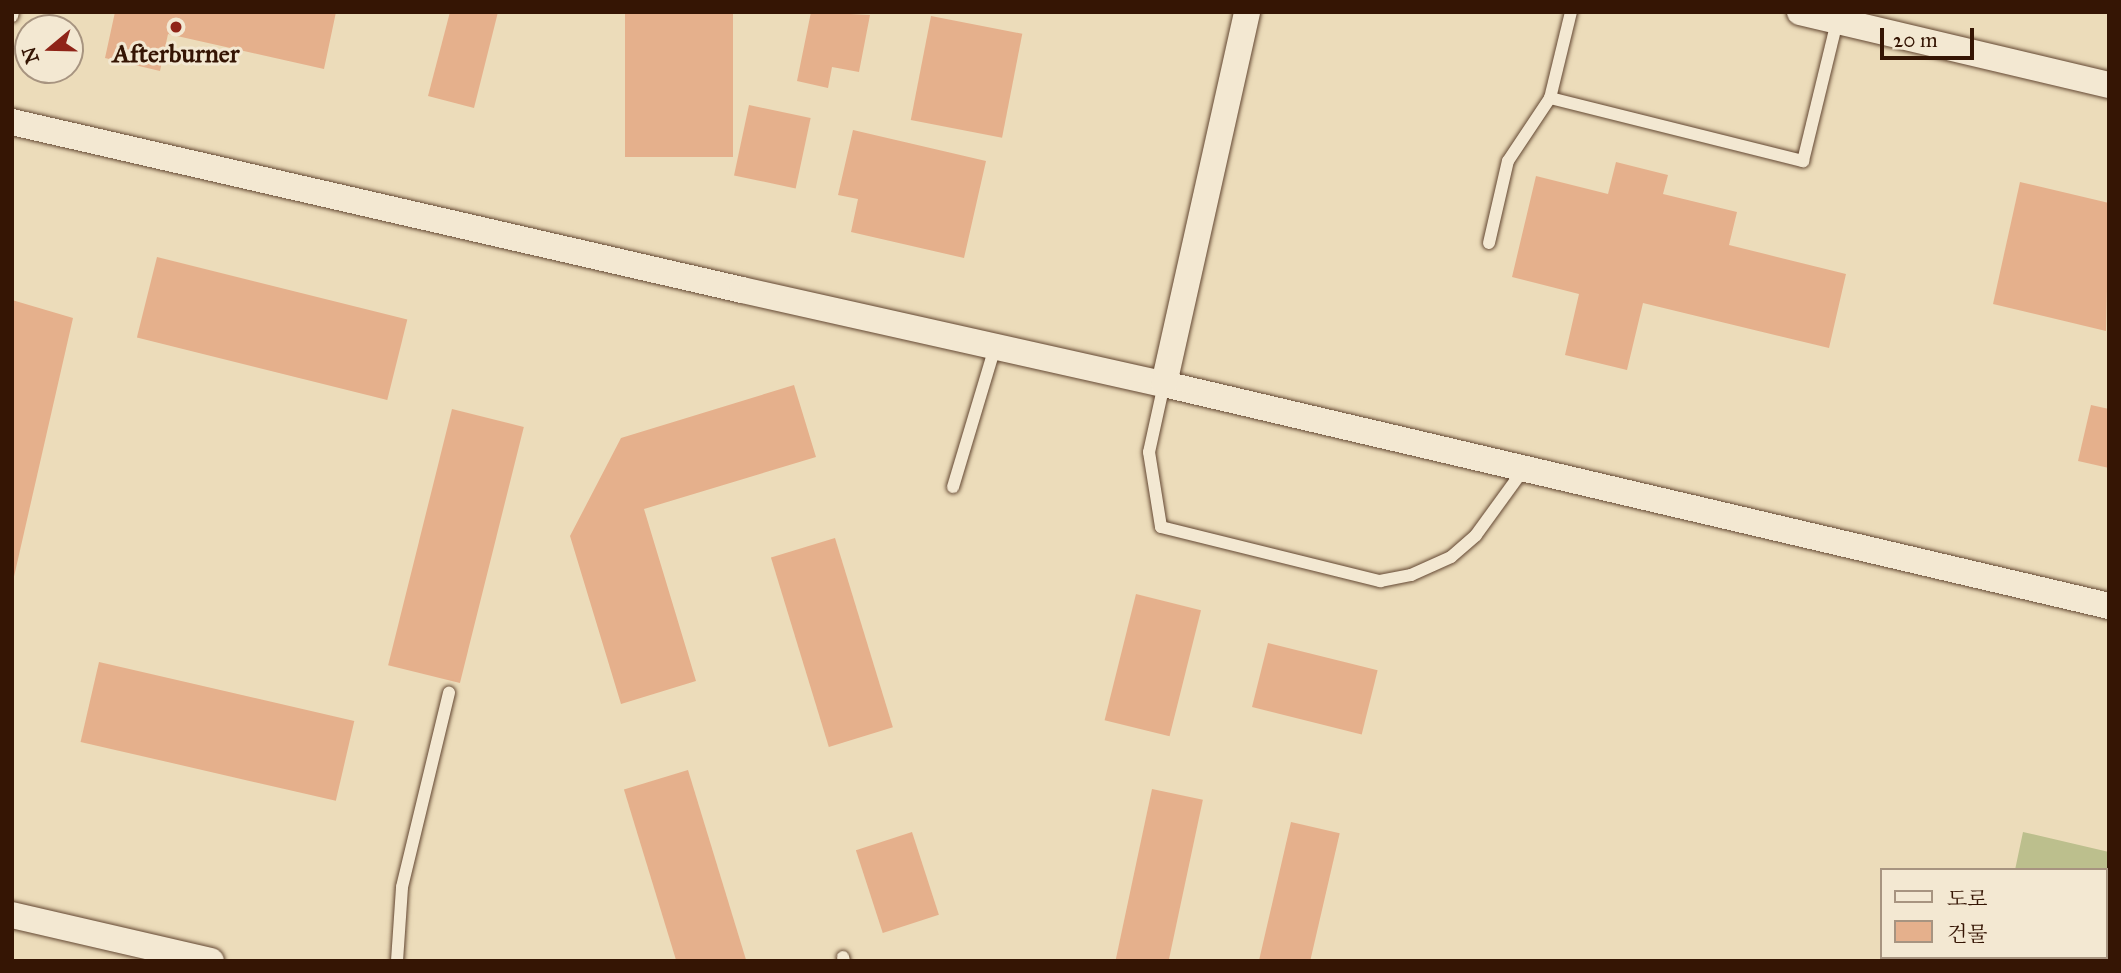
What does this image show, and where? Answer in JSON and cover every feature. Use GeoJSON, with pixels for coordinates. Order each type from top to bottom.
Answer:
{"type":"FeatureCollection","features":[{"type":"Feature","properties":{"kind":"street"},"geometry":{"type":"LineString","coordinates":[[1164,384],[1247,12]]}},
{"type":"Feature","properties":{"kind":"street"},"geometry":{"type":"LineString","coordinates":[[1800,12],[2109,85]]}},
{"type":"Feature","properties":{"kind":"street"},"geometry":{"type":"LineString","coordinates":[[12,122],[1164,384],[2109,606]]}},
{"type":"Feature","properties":{"kind":"street"},"geometry":{"type":"LineString","coordinates":[[12,915],[211,961]]}},
{"type":"Feature","properties":{"kind":"lane"},"geometry":{"type":"LineString","coordinates":[[1489,243],[1508,161],[1550,98],[1571,12]]}},
{"type":"Feature","properties":{"kind":"lane"},"geometry":{"type":"LineString","coordinates":[[1550,98],[1803,161],[1837,21]]}},
{"type":"Feature","properties":{"kind":"lane"},"geometry":{"type":"LineString","coordinates":[[953,487],[995,347]]}},
{"type":"Feature","properties":{"kind":"lane"},"geometry":{"type":"LineString","coordinates":[[1164,384],[1149,452],[1161,527],[1381,581],[1411,575],[1451,557],[1476,535],[1524,468]]}},
{"type":"Feature","properties":{"kind":"lane"},"geometry":{"type":"LineString","coordinates":[[397,961],[402,887],[449,693]]}},
{"type":"Feature","properties":{"kind":"green space"},"geometry":{"type":"Polygon","coordinates":[[[2023,832],[2109,852],[2109,961],[1994,961],[2107,959],[2107,868],[2015,868],[2023,832]]]}},
{"type":"Feature","properties":{"kind":"building"},"geometry":{"type":"Polygon","coordinates":[[[115,12],[336,12],[324,69],[168,34],[160,71],[105,58],[115,12]]]}},
{"type":"Feature","properties":{"kind":"building"},"geometry":{"type":"Polygon","coordinates":[[[450,12],[498,12],[474,108],[428,96],[450,12]]]}},
{"type":"Feature","properties":{"kind":"building"},"geometry":{"type":"Polygon","coordinates":[[[625,12],[733,12],[733,157],[625,157],[625,12]]]}},
{"type":"Feature","properties":{"kind":"building"},"geometry":{"type":"Polygon","coordinates":[[[811,12],[870,15],[859,72],[832,67],[828,88],[797,81],[811,12]]]}},
{"type":"Feature","properties":{"kind":"building"},"geometry":{"type":"Polygon","coordinates":[[[931,16],[1022,34],[1002,138],[911,120],[931,16]]]}},
{"type":"Feature","properties":{"kind":"building"},"geometry":{"type":"Polygon","coordinates":[[[749,105],[811,118],[796,189],[734,175],[749,105]]]}},
{"type":"Feature","properties":{"kind":"building"},"geometry":{"type":"Polygon","coordinates":[[[853,130],[986,161],[964,258],[851,232],[858,199],[838,195],[853,130]]]}},
{"type":"Feature","properties":{"kind":"building"},"geometry":{"type":"Polygon","coordinates":[[[1616,162],[1668,175],[1663,194],[1737,212],[1729,245],[1846,274],[1829,348],[1643,303],[1627,370],[1565,355],[1579,294],[1512,277],[1536,176],[1608,194],[1616,162]]]}},
{"type":"Feature","properties":{"kind":"building"},"geometry":{"type":"Polygon","coordinates":[[[2020,182],[2109,203],[2106,331],[1993,304],[2020,182]]]}},
{"type":"Feature","properties":{"kind":"building"},"geometry":{"type":"Polygon","coordinates":[[[157,257],[407,319],[387,400],[137,338],[157,257]]]}},
{"type":"Feature","properties":{"kind":"building"},"geometry":{"type":"Polygon","coordinates":[[[12,300],[73,318],[13,581],[12,581],[12,300]]]}},
{"type":"Feature","properties":{"kind":"building"},"geometry":{"type":"Polygon","coordinates":[[[794,385],[816,457],[644,509],[696,681],[621,704],[570,536],[621,438],[794,385]]]}},
{"type":"Feature","properties":{"kind":"building"},"geometry":{"type":"Polygon","coordinates":[[[2091,405],[2109,409],[2109,468],[2078,461],[2091,405]]]}},
{"type":"Feature","properties":{"kind":"building"},"geometry":{"type":"Polygon","coordinates":[[[452,409],[524,427],[460,683],[388,665],[452,409]]]}},
{"type":"Feature","properties":{"kind":"building"},"geometry":{"type":"Polygon","coordinates":[[[835,538],[893,727],[829,747],[771,558],[835,538]]]}},
{"type":"Feature","properties":{"kind":"building"},"geometry":{"type":"Polygon","coordinates":[[[1136,594],[1201,610],[1170,736],[1105,720],[1136,594]]]}},
{"type":"Feature","properties":{"kind":"building"},"geometry":{"type":"Polygon","coordinates":[[[1268,643],[1378,670],[1362,734],[1252,707],[1268,643]]]}},
{"type":"Feature","properties":{"kind":"building"},"geometry":{"type":"Polygon","coordinates":[[[99,662],[354,721],[336,801],[81,742],[99,662]]]}},
{"type":"Feature","properties":{"kind":"building"},"geometry":{"type":"Polygon","coordinates":[[[688,770],[746,961],[676,961],[624,790],[688,770]]]}},
{"type":"Feature","properties":{"kind":"building"},"geometry":{"type":"Polygon","coordinates":[[[1152,789],[1203,800],[1169,961],[1115,961],[1152,789]]]}},
{"type":"Feature","properties":{"kind":"building"},"geometry":{"type":"Polygon","coordinates":[[[1291,822],[1340,833],[1310,961],[1259,961],[1291,822]]]}},
{"type":"Feature","properties":{"kind":"building"},"geometry":{"type":"Polygon","coordinates":[[[912,832],[939,915],[883,933],[856,850],[912,832]]]}},
{"type":"Feature","properties":{"kind":"place","name":"Afterburner"},"geometry":{"type":"Point","coordinates":[176,27]}}]}
